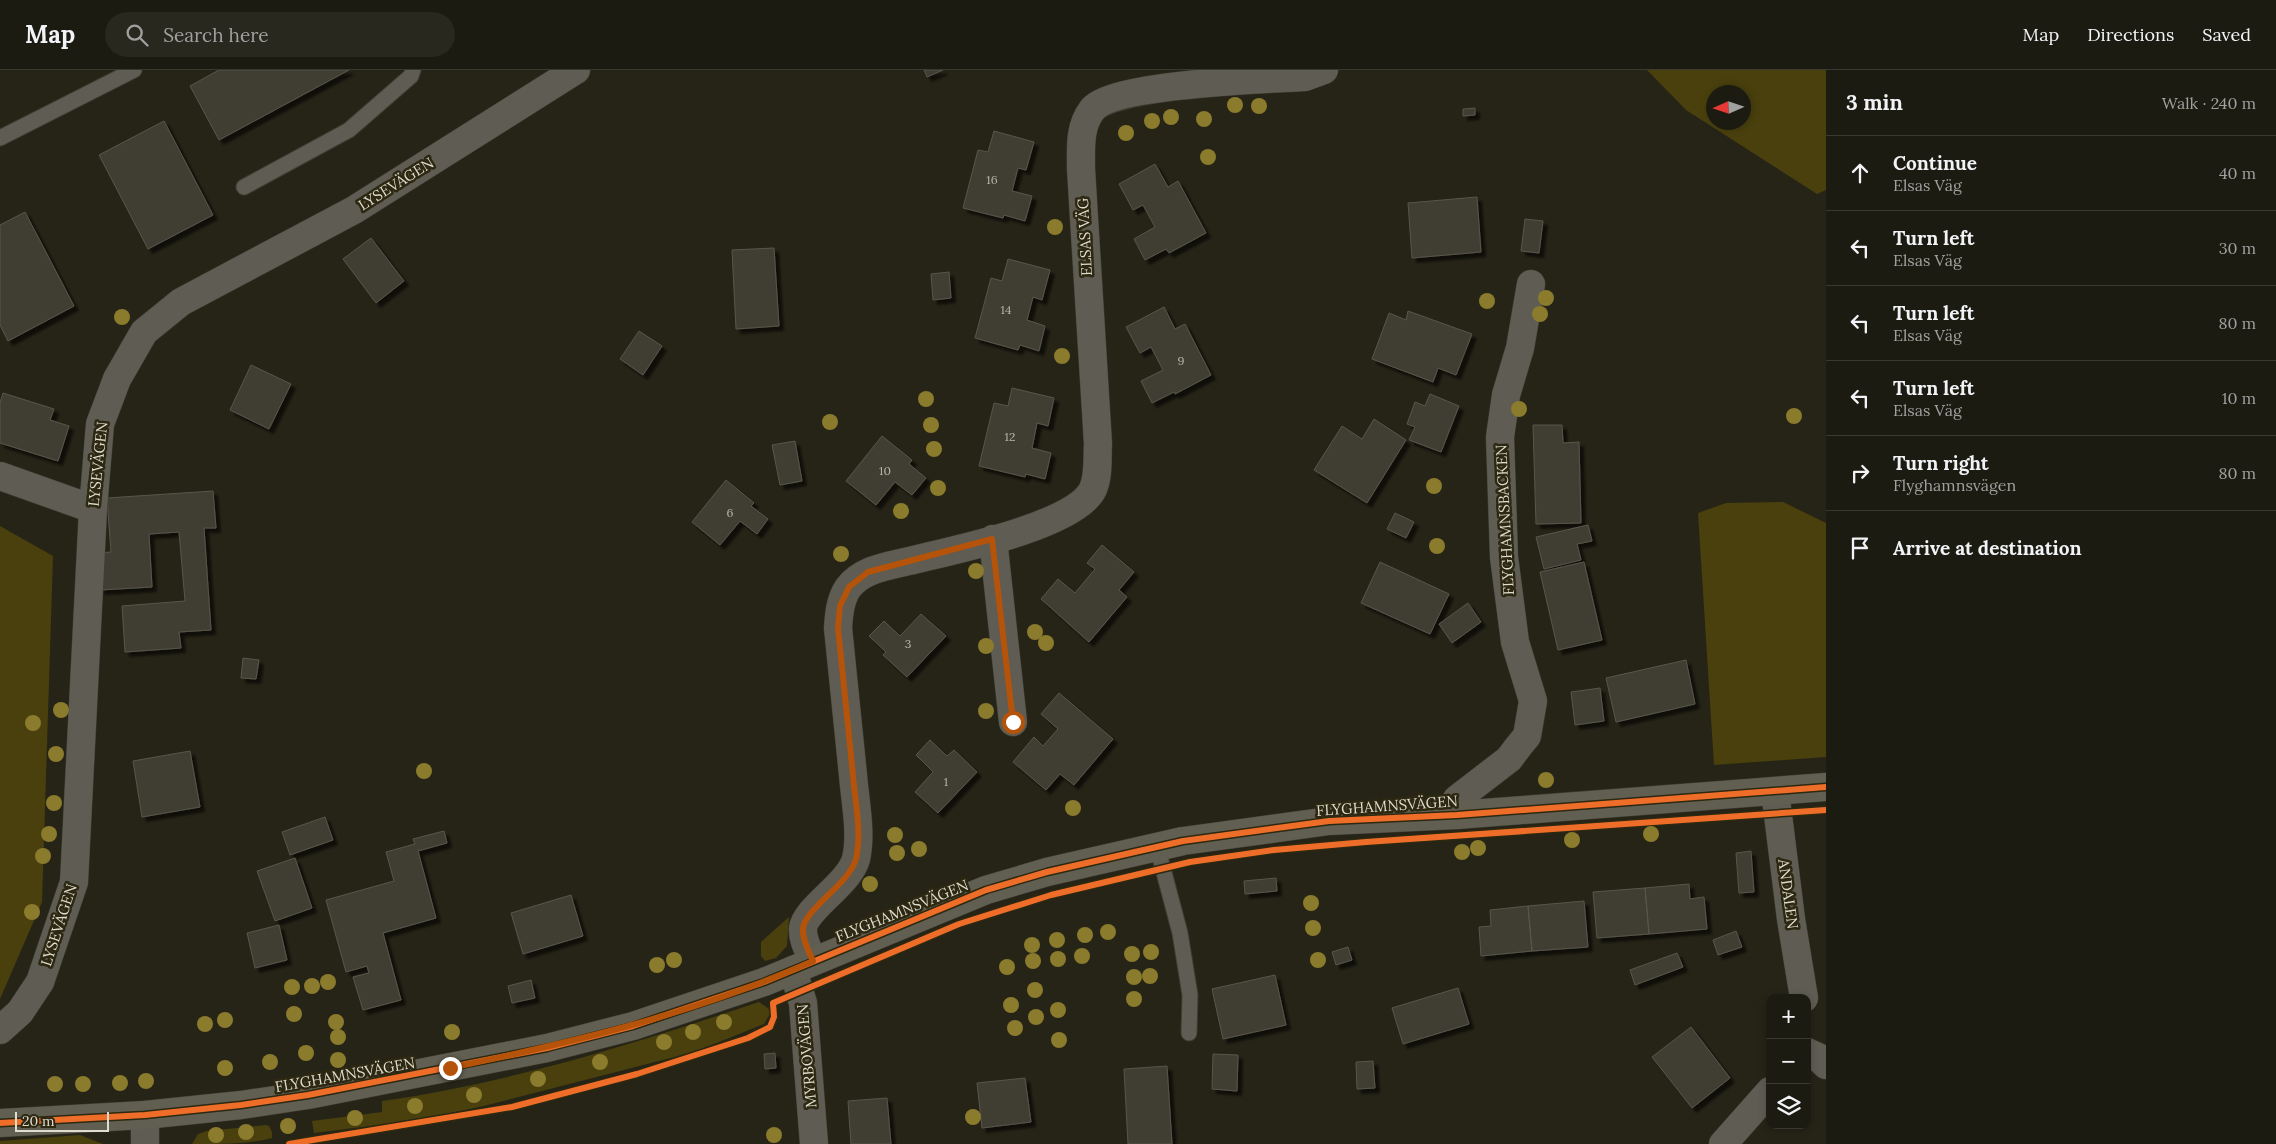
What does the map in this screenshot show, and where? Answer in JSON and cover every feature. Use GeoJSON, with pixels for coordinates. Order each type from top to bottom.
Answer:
{"type":"FeatureCollection","features":[{"type":"Feature","properties":{"kind":"street","name":"LYSEVÄGEN"},"geometry":{"type":"LineString","coordinates":[[0,1030],[20,1012],[40,982],[74,882],[93,509],[100,424],[117,379],[144,332],[181,302],[354,210],[576,70]]}},
{"type":"Feature","properties":{"kind":"street","name":"ELSAS VÄG"},"geometry":{"type":"LineString","coordinates":[[803,965],[803,927],[814,911],[842,882],[856,860],[857,835],[838,628],[840,606],[849,587],[868,572],[992,539],[1059,518],[1080,505],[1092,490],[1097,471],[1098,444],[1081,168],[1082,132],[1093,108],[1113,98],[1172,87],[1305,77],[1324,70]]}},
{"type":"Feature","properties":{"kind":"street","name":"FLYGHAMNSBACKEN"},"geometry":{"type":"LineString","coordinates":[[1458,815],[1457,799],[1509,759],[1527,736],[1533,701],[1515,642],[1504,558],[1500,437],[1506,395],[1520,348],[1532,284]]}},
{"type":"Feature","properties":{"kind":"street"},"geometry":{"type":"LineString","coordinates":[[0,476],[93,509]]}},
{"type":"Feature","properties":{"kind":"street"},"geometry":{"type":"LineString","coordinates":[[992,539],[1013,722]]}},
{"type":"Feature","properties":{"kind":"street","name":"FLYGHAMNSVÄGEN"},"geometry":{"type":"LineString","coordinates":[[0,1123],[145,1115],[241,1105],[308,1095],[547,1048],[633,1026],[803,965],[986,890],[1056,870],[1157,846],[1329,821],[1458,815],[1826,787]]}},
{"type":"Feature","properties":{"kind":"street","name":"ANDALEN"},"geometry":{"type":"LineString","coordinates":[[1775,791],[1788,900],[1803,994]]}},
{"type":"Feature","properties":{"kind":"street","name":"MYRBOVÄGEN"},"geometry":{"type":"LineString","coordinates":[[803,965],[803,1003],[814,1144]]}},
{"type":"Feature","properties":{"kind":"street"},"geometry":{"type":"LineString","coordinates":[[1811,1054],[1818,1057],[1826,1066]]}},
{"type":"Feature","properties":{"kind":"street"},"geometry":{"type":"LineString","coordinates":[[1723,1144],[1766,1096]]}},
{"type":"Feature","properties":{"kind":"street"},"geometry":{"type":"LineString","coordinates":[[145,1115],[145,1144]]}},
{"type":"Feature","properties":{"kind":"lane"},"geometry":{"type":"LineString","coordinates":[[0,138],[134,70]]}},
{"type":"Feature","properties":{"kind":"lane"},"geometry":{"type":"LineString","coordinates":[[244,187],[349,130],[411,76],[413,70]]}},
{"type":"Feature","properties":{"kind":"lane"},"geometry":{"type":"LineString","coordinates":[[1157,846],[1180,933],[1190,995],[1189,1033]]}},
{"type":"Feature","properties":{"kind":"shaded area"},"geometry":{"type":"Polygon","coordinates":[[[1647,70],[1826,70],[1826,190],[1817,194],[1717,130],[1751,130],[1751,85],[1706,85],[1706,123],[1686,110],[1647,70]]]}},
{"type":"Feature","properties":{"kind":"shaded area"},"geometry":{"type":"Polygon","coordinates":[[[1783,502],[1826,523],[1826,757],[1714,765],[1698,513],[1726,503],[1783,502]]]}},
{"type":"Feature","properties":{"kind":"shaded area"},"geometry":{"type":"Polygon","coordinates":[[[0,526],[53,556],[42,902],[0,999],[0,526]]]}},
{"type":"Feature","properties":{"kind":"shaded area"},"geometry":{"type":"Polygon","coordinates":[[[789,917],[787,946],[776,958],[765,961],[761,956],[761,942],[789,917]]]}},
{"type":"Feature","properties":{"kind":"shaded area"},"geometry":{"type":"Polygon","coordinates":[[[759,1002],[769,1009],[770,1014],[764,1024],[694,1052],[488,1105],[419,1120],[314,1133],[312,1121],[382,1112],[382,1101],[478,1084],[526,1073],[620,1047],[759,1002]]]}},
{"type":"Feature","properties":{"kind":"shaded area"},"geometry":{"type":"Polygon","coordinates":[[[269,1126],[272,1132],[272,1138],[243,1143],[192,1144],[198,1134],[207,1131],[269,1126]]]}},
{"type":"Feature","properties":{"kind":"shaded area"},"geometry":{"type":"Polygon","coordinates":[[[80,1135],[103,1144],[0,1144],[0,1141],[80,1135]]]}},
{"type":"Feature","properties":{"kind":"building"},"geometry":{"type":"Polygon","coordinates":[[[219,70],[349,70],[219,140],[190,86],[219,70]]]}},
{"type":"Feature","properties":{"kind":"building"},"geometry":{"type":"Polygon","coordinates":[[[924,70],[943,70],[927,77],[924,70]]]}},
{"type":"Feature","properties":{"kind":"building"},"geometry":{"type":"Polygon","coordinates":[[[1475,108],[1475,115],[1463,116],[1463,109],[1475,108]]]}},
{"type":"Feature","properties":{"kind":"building"},"geometry":{"type":"Polygon","coordinates":[[[164,121],[213,215],[148,249],[99,155],[164,121]]]}},
{"type":"Feature","properties":{"kind":"building"},"geometry":{"type":"Polygon","coordinates":[[[994,131],[1034,142],[1026,170],[1018,168],[1012,191],[1032,196],[1025,221],[1004,215],[1003,218],[963,208],[978,150],[988,152],[994,131]]]}},
{"type":"Feature","properties":{"kind":"building"},"geometry":{"type":"Polygon","coordinates":[[[1155,164],[1168,187],[1178,181],[1206,233],[1169,253],[1166,249],[1145,260],[1134,239],[1155,227],[1143,205],[1133,210],[1119,184],[1155,164]]]}},
{"type":"Feature","properties":{"kind":"building"},"geometry":{"type":"Polygon","coordinates":[[[1477,197],[1481,252],[1412,258],[1408,203],[1477,197]]]}},
{"type":"Feature","properties":{"kind":"building"},"geometry":{"type":"Polygon","coordinates":[[[25,212],[74,306],[8,341],[0,325],[0,225],[25,212]]]}},
{"type":"Feature","properties":{"kind":"building"},"geometry":{"type":"Polygon","coordinates":[[[1525,219],[1543,221],[1539,253],[1521,251],[1525,219]]]}},
{"type":"Feature","properties":{"kind":"building"},"geometry":{"type":"Polygon","coordinates":[[[371,238],[404,281],[376,303],[343,259],[371,238]]]}},
{"type":"Feature","properties":{"kind":"building"},"geometry":{"type":"Polygon","coordinates":[[[774,248],[779,326],[736,329],[732,250],[774,248]]]}},
{"type":"Feature","properties":{"kind":"building"},"geometry":{"type":"Polygon","coordinates":[[[1008,259],[1050,270],[1042,300],[1033,297],[1027,320],[1045,326],[1039,351],[1020,345],[1018,350],[975,338],[991,278],[1002,281],[1008,259]]]}},
{"type":"Feature","properties":{"kind":"building"},"geometry":{"type":"Polygon","coordinates":[[[949,272],[951,298],[933,300],[931,274],[949,272]]]}},
{"type":"Feature","properties":{"kind":"building"},"geometry":{"type":"Polygon","coordinates":[[[1164,307],[1175,329],[1185,324],[1211,375],[1175,394],[1174,392],[1152,403],[1141,381],[1163,370],[1151,347],[1140,353],[1126,327],[1164,307]]]}},
{"type":"Feature","properties":{"kind":"building"},"geometry":{"type":"Polygon","coordinates":[[[1408,311],[1472,334],[1456,375],[1438,368],[1433,382],[1372,359],[1389,313],[1406,320],[1408,311]]]}},
{"type":"Feature","properties":{"kind":"building"},"geometry":{"type":"Polygon","coordinates":[[[639,331],[662,346],[643,375],[620,359],[639,331]]]}},
{"type":"Feature","properties":{"kind":"building"},"geometry":{"type":"Polygon","coordinates":[[[251,365],[291,384],[269,429],[230,410],[251,365]]]}},
{"type":"Feature","properties":{"kind":"building"},"geometry":{"type":"Polygon","coordinates":[[[1012,388],[1054,398],[1048,426],[1037,423],[1032,448],[1051,453],[1045,479],[1026,474],[1025,477],[979,466],[994,403],[1008,406],[1012,388]]]}},
{"type":"Feature","properties":{"kind":"building"},"geometry":{"type":"Polygon","coordinates":[[[3,393],[54,409],[50,420],[69,426],[58,461],[0,443],[0,403],[3,393]]]}},
{"type":"Feature","properties":{"kind":"building"},"geometry":{"type":"Polygon","coordinates":[[[1430,394],[1459,406],[1441,452],[1409,440],[1415,427],[1407,424],[1415,402],[1425,406],[1430,394]]]}},
{"type":"Feature","properties":{"kind":"building"},"geometry":{"type":"Polygon","coordinates":[[[1374,419],[1406,440],[1367,503],[1314,470],[1342,426],[1362,439],[1374,419]]]}},
{"type":"Feature","properties":{"kind":"building"},"geometry":{"type":"Polygon","coordinates":[[[1533,425],[1562,425],[1563,443],[1579,442],[1581,523],[1536,524],[1533,425]]]}},
{"type":"Feature","properties":{"kind":"building"},"geometry":{"type":"Polygon","coordinates":[[[882,436],[912,460],[909,464],[926,478],[912,495],[895,482],[876,505],[846,481],[882,436]]]}},
{"type":"Feature","properties":{"kind":"building"},"geometry":{"type":"Polygon","coordinates":[[[795,441],[802,481],[780,485],[772,445],[795,441]]]}},
{"type":"Feature","properties":{"kind":"building"},"geometry":{"type":"Polygon","coordinates":[[[726,480],[754,503],[751,506],[768,519],[757,534],[740,521],[720,545],[692,522],[726,480]]]}},
{"type":"Feature","properties":{"kind":"building"},"geometry":{"type":"Polygon","coordinates":[[[213,491],[216,528],[204,528],[211,630],[179,632],[181,648],[125,652],[122,606],[185,601],[179,532],[149,534],[152,587],[100,590],[98,553],[111,552],[107,498],[213,491]]]}},
{"type":"Feature","properties":{"kind":"building"},"geometry":{"type":"Polygon","coordinates":[[[1395,513],[1414,522],[1406,538],[1387,529],[1395,513]]]}},
{"type":"Feature","properties":{"kind":"building"},"geometry":{"type":"Polygon","coordinates":[[[1588,525],[1592,541],[1577,544],[1581,560],[1544,569],[1536,537],[1588,525]]]}},
{"type":"Feature","properties":{"kind":"building"},"geometry":{"type":"Polygon","coordinates":[[[1102,545],[1134,572],[1119,590],[1127,597],[1089,642],[1041,599],[1058,579],[1075,593],[1095,569],[1087,563],[1102,545]]]}},
{"type":"Feature","properties":{"kind":"building"},"geometry":{"type":"Polygon","coordinates":[[[1380,562],[1449,594],[1430,634],[1361,603],[1380,562]]]}},
{"type":"Feature","properties":{"kind":"building"},"geometry":{"type":"Polygon","coordinates":[[[1584,562],[1602,640],[1558,650],[1540,572],[1584,562]]]}},
{"type":"Feature","properties":{"kind":"building"},"geometry":{"type":"Polygon","coordinates":[[[1468,603],[1481,622],[1452,643],[1439,624],[1468,603]]]}},
{"type":"Feature","properties":{"kind":"building"},"geometry":{"type":"Polygon","coordinates":[[[921,614],[946,636],[907,677],[883,655],[886,652],[869,636],[884,621],[900,636],[921,614]]]}},
{"type":"Feature","properties":{"kind":"building"},"geometry":{"type":"Polygon","coordinates":[[[243,658],[259,660],[256,679],[241,678],[243,658]]]}},
{"type":"Feature","properties":{"kind":"building"},"geometry":{"type":"Polygon","coordinates":[[[1686,660],[1695,704],[1616,722],[1606,678],[1686,660]]]}},
{"type":"Feature","properties":{"kind":"building"},"geometry":{"type":"Polygon","coordinates":[[[1600,688],[1604,721],[1575,725],[1571,692],[1600,688]]]}},
{"type":"Feature","properties":{"kind":"building"},"geometry":{"type":"Polygon","coordinates":[[[1059,693],[1113,739],[1074,785],[1060,774],[1046,790],[1013,762],[1034,737],[1043,746],[1058,729],[1041,714],[1059,693]]]}},
{"type":"Feature","properties":{"kind":"building"},"geometry":{"type":"Polygon","coordinates":[[[930,740],[947,756],[954,750],[977,772],[938,813],[915,792],[933,772],[916,755],[930,740]]]}},
{"type":"Feature","properties":{"kind":"building"},"geometry":{"type":"Polygon","coordinates":[[[190,751],[200,807],[142,817],[133,761],[190,751]]]}},
{"type":"Feature","properties":{"kind":"building"},"geometry":{"type":"Polygon","coordinates":[[[325,817],[333,840],[290,855],[282,832],[325,817]]]}},
{"type":"Feature","properties":{"kind":"building"},"geometry":{"type":"Polygon","coordinates":[[[444,831],[447,843],[418,851],[436,918],[383,933],[401,1000],[363,1010],[353,977],[369,973],[367,966],[346,972],[326,900],[394,881],[386,852],[415,844],[413,839],[444,831]]]}},
{"type":"Feature","properties":{"kind":"building"},"geometry":{"type":"Polygon","coordinates":[[[1751,851],[1754,892],[1739,893],[1736,853],[1751,851]]]}},
{"type":"Feature","properties":{"kind":"building"},"geometry":{"type":"Polygon","coordinates":[[[295,858],[312,908],[275,921],[257,871],[295,858]]]}},
{"type":"Feature","properties":{"kind":"building"},"geometry":{"type":"Polygon","coordinates":[[[1276,878],[1277,891],[1245,894],[1244,881],[1276,878]]]}},
{"type":"Feature","properties":{"kind":"building"},"geometry":{"type":"Polygon","coordinates":[[[1689,884],[1690,899],[1704,897],[1707,929],[1649,934],[1645,888],[1689,884]]]}},
{"type":"Feature","properties":{"kind":"building"},"geometry":{"type":"Polygon","coordinates":[[[1645,888],[1649,934],[1597,938],[1593,892],[1645,888]]]}},
{"type":"Feature","properties":{"kind":"building"},"geometry":{"type":"Polygon","coordinates":[[[571,895],[583,936],[523,954],[511,913],[571,895]]]}},
{"type":"Feature","properties":{"kind":"building"},"geometry":{"type":"Polygon","coordinates":[[[1584,901],[1588,947],[1532,951],[1528,906],[1584,901]]]}},
{"type":"Feature","properties":{"kind":"building"},"geometry":{"type":"Polygon","coordinates":[[[1528,906],[1532,951],[1481,956],[1479,927],[1491,926],[1490,910],[1528,906]]]}},
{"type":"Feature","properties":{"kind":"building"},"geometry":{"type":"Polygon","coordinates":[[[279,925],[287,960],[255,968],[247,933],[279,925]]]}},
{"type":"Feature","properties":{"kind":"building"},"geometry":{"type":"Polygon","coordinates":[[[1736,931],[1742,947],[1718,955],[1713,940],[1736,931]]]}},
{"type":"Feature","properties":{"kind":"building"},"geometry":{"type":"Polygon","coordinates":[[[1348,947],[1352,960],[1336,965],[1332,952],[1348,947]]]}},
{"type":"Feature","properties":{"kind":"building"},"geometry":{"type":"Polygon","coordinates":[[[1677,953],[1683,967],[1635,985],[1630,970],[1677,953]]]}},
{"type":"Feature","properties":{"kind":"building"},"geometry":{"type":"Polygon","coordinates":[[[1275,975],[1286,1025],[1223,1039],[1212,989],[1275,975]]]}},
{"type":"Feature","properties":{"kind":"building"},"geometry":{"type":"Polygon","coordinates":[[[531,980],[535,998],[512,1003],[508,986],[531,980]]]}},
{"type":"Feature","properties":{"kind":"building"},"geometry":{"type":"Polygon","coordinates":[[[1458,988],[1469,1024],[1403,1044],[1392,1008],[1458,988]]]}},
{"type":"Feature","properties":{"kind":"building"},"geometry":{"type":"Polygon","coordinates":[[[1691,1027],[1730,1078],[1692,1108],[1652,1057],[1691,1027]]]}},
{"type":"Feature","properties":{"kind":"building"},"geometry":{"type":"Polygon","coordinates":[[[775,1053],[776,1068],[765,1069],[764,1054],[775,1053]]]}},
{"type":"Feature","properties":{"kind":"building"},"geometry":{"type":"Polygon","coordinates":[[[1213,1054],[1238,1055],[1237,1091],[1212,1089],[1213,1054]]]}},
{"type":"Feature","properties":{"kind":"building"},"geometry":{"type":"Polygon","coordinates":[[[1373,1061],[1375,1088],[1357,1089],[1356,1062],[1373,1061]]]}},
{"type":"Feature","properties":{"kind":"building"},"geometry":{"type":"Polygon","coordinates":[[[1167,1066],[1172,1144],[1128,1144],[1124,1069],[1167,1066]]]}},
{"type":"Feature","properties":{"kind":"building"},"geometry":{"type":"Polygon","coordinates":[[[1025,1078],[1031,1122],[982,1128],[977,1083],[1025,1078]]]}},
{"type":"Feature","properties":{"kind":"building"},"geometry":{"type":"Polygon","coordinates":[[[887,1098],[891,1144],[851,1144],[848,1101],[887,1098]]]}},
{"type":"Feature","properties":{"kind":"cycle path"},"geometry":{"type":"LineString","coordinates":[[0,1123],[145,1115],[241,1105],[308,1095],[547,1048],[633,1026],[764,982],[986,890],[1047,872],[1183,841],[1329,821],[1457,815],[1826,787]]}},
{"type":"Feature","properties":{"kind":"cycle path"},"geometry":{"type":"LineString","coordinates":[[289,1144],[512,1107],[637,1074],[748,1038],[770,1027],[774,1017],[773,1003],[959,924],[1051,895],[1190,862],[1274,850],[1366,842],[1826,810]]}},
{"type":"Feature","properties":{"kind":"route"},"geometry":{"type":"LineString","coordinates":[[450,1068],[547,1048],[633,1026],[764,982],[813,961],[804,940],[803,927],[814,911],[842,882],[856,860],[856,804],[838,628],[840,606],[849,587],[868,572],[992,539],[1013,722]]}}]}
